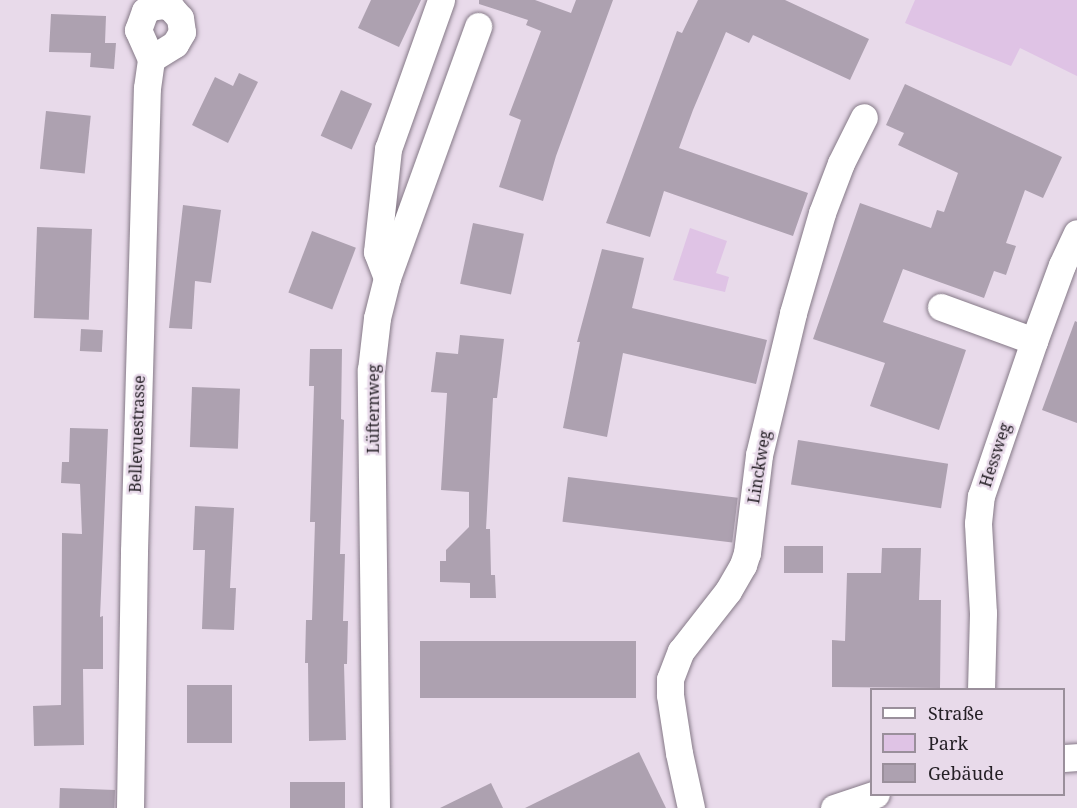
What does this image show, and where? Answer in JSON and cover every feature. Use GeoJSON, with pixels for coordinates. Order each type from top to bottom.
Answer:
{"type":"FeatureCollection","features":[{"type":"Feature","properties":{"kind":"street"},"geometry":{"type":"LineString","coordinates":[[387,278],[377,252],[388,149],[441,0]]}},
{"type":"Feature","properties":{"kind":"street","name":"Bellevuestrasse"},"geometry":{"type":"LineString","coordinates":[[130,808],[134,551],[147,88],[151,59],[175,44],[182,32],[180,18],[176,12],[162,2]]}},
{"type":"Feature","properties":{"kind":"street","name":"Lüfternweg"},"geometry":{"type":"LineString","coordinates":[[376,808],[371,370],[377,318],[387,278],[478,26]]}},
{"type":"Feature","properties":{"kind":"street","name":"Linckweg"},"geometry":{"type":"LineString","coordinates":[[691,808],[679,753],[670,695],[670,679],[681,651],[728,591],[743,565],[747,553],[759,455],[793,313],[822,213],[841,163],[864,117]]}},
{"type":"Feature","properties":{"kind":"street","name":"Hessweg"},"geometry":{"type":"LineString","coordinates":[[981,688],[983,613],[978,523],[981,496],[1034,341],[1062,265],[1077,233]]}},
{"type":"Feature","properties":{"kind":"street"},"geometry":{"type":"LineString","coordinates":[[940,307],[1034,341]]}},
{"type":"Feature","properties":{"kind":"street"},"geometry":{"type":"LineString","coordinates":[[834,808],[873,796]]}},
{"type":"Feature","properties":{"kind":"green space"},"geometry":{"type":"Polygon","coordinates":[[[915,0],[1077,0],[1077,76],[1020,48],[1011,66],[905,23],[915,0]]]}},
{"type":"Feature","properties":{"kind":"green space"},"geometry":{"type":"Polygon","coordinates":[[[690,228],[727,241],[716,273],[729,277],[725,292],[673,280],[690,228]]]}},
{"type":"Feature","properties":{"kind":"building"},"geometry":{"type":"Polygon","coordinates":[[[371,0],[421,0],[399,47],[358,28],[371,0]]]}},
{"type":"Feature","properties":{"kind":"building"},"geometry":{"type":"Polygon","coordinates":[[[479,0],[535,0],[571,13],[576,0],[613,0],[556,156],[543,201],[499,187],[521,120],[509,115],[541,31],[526,25],[528,20],[479,4],[479,0]]]}},
{"type":"Feature","properties":{"kind":"building"},"geometry":{"type":"Polygon","coordinates":[[[698,0],[785,0],[869,39],[850,80],[753,35],[749,43],[726,32],[693,110],[679,148],[808,193],[793,236],[664,191],[650,237],[606,223],[677,31],[682,33],[698,0]]]}},
{"type":"Feature","properties":{"kind":"building"},"geometry":{"type":"Polygon","coordinates":[[[51,14],[106,16],[105,43],[116,43],[114,69],[90,67],[91,53],[49,52],[51,14]]]}},
{"type":"Feature","properties":{"kind":"building"},"geometry":{"type":"Polygon","coordinates":[[[239,73],[258,82],[228,143],[192,125],[215,77],[233,86],[239,73]]]}},
{"type":"Feature","properties":{"kind":"building"},"geometry":{"type":"Polygon","coordinates":[[[905,84],[1062,157],[1043,198],[1025,190],[1006,243],[1016,246],[1006,275],[994,271],[984,298],[903,269],[883,322],[966,350],[939,430],[870,406],[885,363],[813,339],[860,203],[931,228],[937,210],[944,212],[958,173],[898,145],[904,133],[886,125],[905,84]]]}},
{"type":"Feature","properties":{"kind":"building"},"geometry":{"type":"Polygon","coordinates":[[[341,90],[372,104],[352,150],[321,136],[341,90]]]}},
{"type":"Feature","properties":{"kind":"building"},"geometry":{"type":"Polygon","coordinates":[[[46,111],[91,116],[85,173],[40,169],[46,111]]]}},
{"type":"Feature","properties":{"kind":"building"},"geometry":{"type":"Polygon","coordinates":[[[183,205],[221,210],[211,283],[195,281],[192,329],[169,328],[183,205]]]}},
{"type":"Feature","properties":{"kind":"building"},"geometry":{"type":"Polygon","coordinates":[[[473,223],[524,234],[511,294],[460,284],[473,223]]]}},
{"type":"Feature","properties":{"kind":"building"},"geometry":{"type":"Polygon","coordinates":[[[37,227],[92,229],[89,320],[34,318],[37,227]]]}},
{"type":"Feature","properties":{"kind":"building"},"geometry":{"type":"Polygon","coordinates":[[[312,231],[356,248],[332,309],[288,293],[312,231]]]}},
{"type":"Feature","properties":{"kind":"building"},"geometry":{"type":"Polygon","coordinates":[[[602,249],[644,258],[632,308],[767,340],[756,384],[623,353],[607,437],[563,428],[580,342],[577,342],[602,249]]]}},
{"type":"Feature","properties":{"kind":"building"},"geometry":{"type":"Polygon","coordinates":[[[1075,321],[1077,322],[1077,423],[1042,410],[1075,321]]]}},
{"type":"Feature","properties":{"kind":"building"},"geometry":{"type":"Polygon","coordinates":[[[81,329],[103,330],[102,352],[80,351],[81,329]]]}},
{"type":"Feature","properties":{"kind":"building"},"geometry":{"type":"Polygon","coordinates":[[[460,335],[504,339],[497,398],[493,398],[486,529],[490,529],[491,575],[495,575],[496,598],[470,598],[470,583],[440,582],[440,561],[446,561],[446,550],[469,527],[469,492],[441,490],[447,393],[431,392],[436,352],[458,354],[460,335]]]}},
{"type":"Feature","properties":{"kind":"building"},"geometry":{"type":"Polygon","coordinates":[[[310,349],[342,349],[341,419],[344,420],[340,554],[345,554],[343,621],[348,621],[347,664],[344,664],[346,740],[309,741],[308,663],[305,663],[306,620],[312,620],[315,522],[310,522],[314,386],[309,386],[310,349]]]}},
{"type":"Feature","properties":{"kind":"building"},"geometry":{"type":"Polygon","coordinates":[[[192,387],[240,389],[238,449],[190,447],[192,387]]]}},
{"type":"Feature","properties":{"kind":"building"},"geometry":{"type":"Polygon","coordinates":[[[70,428],[108,429],[100,617],[103,616],[103,669],[83,669],[84,745],[34,746],[33,706],[61,705],[62,533],[82,534],[80,484],[61,483],[62,462],[69,462],[70,428]]]}},
{"type":"Feature","properties":{"kind":"building"},"geometry":{"type":"Polygon","coordinates":[[[798,440],[948,464],[941,508],[791,484],[798,440]]]}},
{"type":"Feature","properties":{"kind":"building"},"geometry":{"type":"Polygon","coordinates":[[[568,477],[738,498],[732,543],[563,522],[568,477]]]}},
{"type":"Feature","properties":{"kind":"building"},"geometry":{"type":"Polygon","coordinates":[[[195,506],[234,508],[230,588],[236,588],[234,630],[202,629],[205,550],[193,550],[195,506]]]}},
{"type":"Feature","properties":{"kind":"building"},"geometry":{"type":"Polygon","coordinates":[[[784,546],[823,546],[823,573],[784,573],[784,546]]]}},
{"type":"Feature","properties":{"kind":"building"},"geometry":{"type":"Polygon","coordinates":[[[882,548],[921,548],[919,600],[941,600],[940,688],[832,687],[832,640],[845,641],[847,573],[881,573],[882,548]]]}},
{"type":"Feature","properties":{"kind":"building"},"geometry":{"type":"Polygon","coordinates":[[[420,641],[636,641],[636,698],[420,698],[420,641]]]}},
{"type":"Feature","properties":{"kind":"building"},"geometry":{"type":"Polygon","coordinates":[[[187,685],[232,685],[232,743],[187,743],[187,685]]]}},
{"type":"Feature","properties":{"kind":"building"},"geometry":{"type":"Polygon","coordinates":[[[639,752],[666,808],[525,808],[639,752]]]}},
{"type":"Feature","properties":{"kind":"building"},"geometry":{"type":"Polygon","coordinates":[[[290,782],[345,782],[345,808],[290,808],[290,782]]]}},
{"type":"Feature","properties":{"kind":"building"},"geometry":{"type":"Polygon","coordinates":[[[491,783],[503,808],[440,808],[491,783]]]}},
{"type":"Feature","properties":{"kind":"building"},"geometry":{"type":"Polygon","coordinates":[[[60,788],[115,790],[114,808],[59,808],[60,788]]]}}]}
